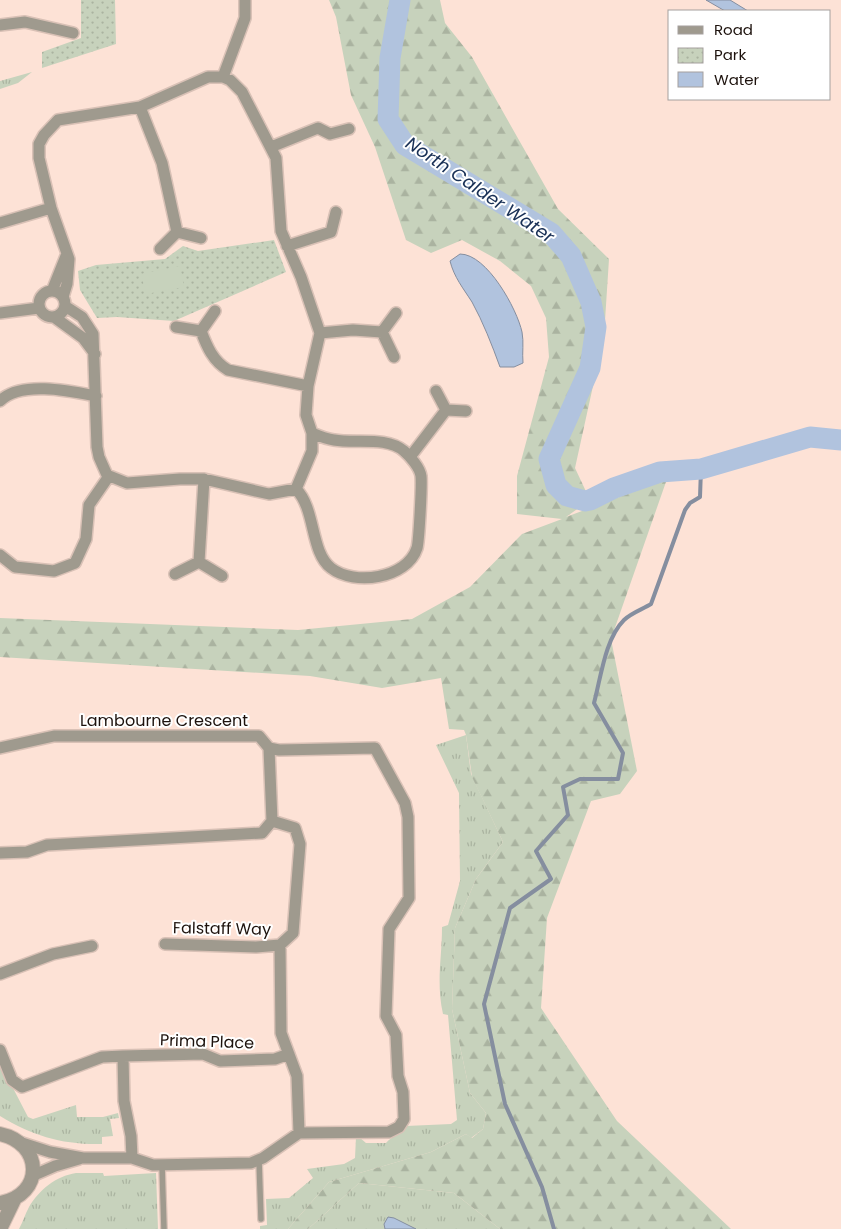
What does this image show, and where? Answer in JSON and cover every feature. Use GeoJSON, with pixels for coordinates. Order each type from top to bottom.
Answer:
{"type":"FeatureCollection","features":[{"type":"Feature","properties":{"kind":"street"},"geometry":{"type":"LineString","coordinates":[[223,77],[245,18],[245,0]]}},
{"type":"Feature","properties":{"kind":"street"},"geometry":{"type":"LineString","coordinates":[[0,25],[25,22],[73,33]]}},
{"type":"Feature","properties":{"kind":"street"},"geometry":{"type":"LineString","coordinates":[[54,317],[63,312],[69,271],[68,252],[52,208],[38,151],[39,144],[50,127],[58,120],[140,107],[208,77],[223,77],[230,80],[242,92],[276,158],[281,231],[304,286],[320,333],[308,386],[306,415],[312,434],[312,451],[296,489]]}},
{"type":"Feature","properties":{"kind":"street"},"geometry":{"type":"LineString","coordinates":[[140,107],[162,163],[178,232]]}},
{"type":"Feature","properties":{"kind":"street"},"geometry":{"type":"LineString","coordinates":[[270,147],[318,128],[330,134],[349,129]]}},
{"type":"Feature","properties":{"kind":"street"},"geometry":{"type":"LineString","coordinates":[[0,222],[52,208]]}},
{"type":"Feature","properties":{"kind":"street"},"geometry":{"type":"LineString","coordinates":[[287,246],[331,232],[336,212]]}},
{"type":"Feature","properties":{"kind":"street"},"geometry":{"type":"LineString","coordinates":[[178,232],[201,238]]}},
{"type":"Feature","properties":{"kind":"street"},"geometry":{"type":"LineString","coordinates":[[160,249],[178,232]]}},
{"type":"Feature","properties":{"kind":"street"},"geometry":{"type":"LineString","coordinates":[[39,308],[41,297],[52,291],[68,252]]}},
{"type":"Feature","properties":{"kind":"street"},"geometry":{"type":"LineString","coordinates":[[52,291],[82,317],[93,334],[99,457],[109,476],[127,483],[180,479],[204,480],[269,494],[296,489]]}},
{"type":"Feature","properties":{"kind":"street"},"geometry":{"type":"LineString","coordinates":[[0,313],[39,308]]}},
{"type":"Feature","properties":{"kind":"street"},"geometry":{"type":"LineString","coordinates":[[39,308],[44,314],[54,317],[83,338],[95,354]]}},
{"type":"Feature","properties":{"kind":"street"},"geometry":{"type":"LineString","coordinates":[[201,331],[215,311]]}},
{"type":"Feature","properties":{"kind":"street"},"geometry":{"type":"LineString","coordinates":[[382,332],[396,313]]}},
{"type":"Feature","properties":{"kind":"street"},"geometry":{"type":"LineString","coordinates":[[176,327],[201,331]]}},
{"type":"Feature","properties":{"kind":"street"},"geometry":{"type":"LineString","coordinates":[[320,333],[353,330],[382,332]]}},
{"type":"Feature","properties":{"kind":"street"},"geometry":{"type":"LineString","coordinates":[[201,331],[206,346],[217,363],[228,370],[308,386]]}},
{"type":"Feature","properties":{"kind":"street"},"geometry":{"type":"LineString","coordinates":[[382,332],[394,357]]}},
{"type":"Feature","properties":{"kind":"street"},"geometry":{"type":"LineString","coordinates":[[1,398],[25,390],[41,389],[96,396]]}},
{"type":"Feature","properties":{"kind":"street"},"geometry":{"type":"LineString","coordinates":[[436,391],[446,410]]}},
{"type":"Feature","properties":{"kind":"street"},"geometry":{"type":"LineString","coordinates":[[410,457],[446,410]]}},
{"type":"Feature","properties":{"kind":"street"},"geometry":{"type":"LineString","coordinates":[[446,410],[466,411]]}},
{"type":"Feature","properties":{"kind":"street"},"geometry":{"type":"LineString","coordinates":[[296,489],[304,498],[323,559],[331,568],[345,574],[361,577],[391,573],[409,561],[417,548],[421,474],[410,457],[392,444],[333,440],[312,434]]}},
{"type":"Feature","properties":{"kind":"street"},"geometry":{"type":"LineString","coordinates":[[0,555],[15,566],[54,571],[75,563],[86,539],[89,505],[109,476]]}},
{"type":"Feature","properties":{"kind":"street"},"geometry":{"type":"LineString","coordinates":[[199,562],[204,480]]}},
{"type":"Feature","properties":{"kind":"street"},"geometry":{"type":"LineString","coordinates":[[175,574],[199,562]]}},
{"type":"Feature","properties":{"kind":"street"},"geometry":{"type":"LineString","coordinates":[[199,562],[222,576]]}},
{"type":"Feature","properties":{"kind":"street","name":"Lambourne Crescent"},"geometry":{"type":"LineString","coordinates":[[0,748],[54,736],[260,736],[269,748],[279,750],[376,748],[405,803],[408,817],[409,898],[389,929],[386,1016],[396,1035],[398,1076],[403,1092],[402,1124],[389,1132],[299,1133]]}},
{"type":"Feature","properties":{"kind":"street"},"geometry":{"type":"LineString","coordinates":[[0,853],[27,852],[47,845],[262,833],[272,821],[269,748]]}},
{"type":"Feature","properties":{"kind":"street"},"geometry":{"type":"LineString","coordinates":[[0,1134],[11,1136],[22,1143],[50,1152],[83,1158],[132,1158],[153,1165],[162,1165],[251,1163],[259,1160],[299,1133],[297,1076],[281,1033],[280,945],[293,933],[300,844],[295,828],[272,821]]}},
{"type":"Feature","properties":{"kind":"street","name":"Falstaff Way"},"geometry":{"type":"LineString","coordinates":[[165,944],[256,947],[280,945]]}},
{"type":"Feature","properties":{"kind":"street"},"geometry":{"type":"LineString","coordinates":[[0,974],[53,954],[92,946]]}},
{"type":"Feature","properties":{"kind":"street"},"geometry":{"type":"LineString","coordinates":[[0,1050],[12,1080],[22,1087],[102,1057],[123,1056],[124,1101],[131,1136],[132,1158]]}},
{"type":"Feature","properties":{"kind":"street","name":"Prima Place"},"geometry":{"type":"LineString","coordinates":[[123,1056],[203,1054],[220,1061],[275,1059],[289,1054]]}},
{"type":"Feature","properties":{"kind":"street"},"geometry":{"type":"LineString","coordinates":[[0,1229],[14,1200],[26,1190],[32,1176],[33,1165],[29,1153],[22,1143]]}},
{"type":"Feature","properties":{"kind":"street"},"geometry":{"type":"LineString","coordinates":[[32,1176],[55,1166],[83,1158]]}},
{"type":"Feature","properties":{"kind":"street"},"geometry":{"type":"LineString","coordinates":[[0,1203],[14,1200]]}},
{"type":"Feature","properties":{"kind":"lane"},"geometry":{"type":"LineString","coordinates":[[259,1160],[261,1219]]}},
{"type":"Feature","properties":{"kind":"lane"},"geometry":{"type":"LineString","coordinates":[[162,1165],[164,1229]]}},
{"type":"Feature","properties":{"kind":"green space"},"geometry":{"type":"Polygon","coordinates":[[[81,0],[115,0],[116,44],[42,68],[42,52],[81,38],[81,0]]]}},
{"type":"Feature","properties":{"kind":"green space"},"geometry":{"type":"Polygon","coordinates":[[[329,0],[440,0],[445,23],[472,57],[558,209],[609,259],[604,336],[575,468],[590,500],[566,517],[667,479],[611,639],[637,771],[620,794],[591,801],[547,918],[541,1008],[617,1121],[731,1229],[500,1229],[454,1193],[359,1183],[308,1229],[288,1229],[329,1182],[431,1152],[466,1134],[472,1138],[483,1129],[486,1113],[470,1093],[452,1009],[455,928],[476,879],[503,842],[472,777],[464,730],[449,729],[441,678],[382,688],[310,676],[0,657],[0,618],[298,630],[412,619],[470,587],[522,534],[562,519],[517,514],[517,476],[549,357],[546,318],[531,286],[500,261],[462,240],[431,253],[406,240],[375,147],[351,95],[336,17],[329,0]]]}},
{"type":"Feature","properties":{"kind":"green space"},"geometry":{"type":"Polygon","coordinates":[[[32,72],[18,83],[0,89],[0,81],[32,72]]]}},
{"type":"Feature","properties":{"kind":"green space"},"geometry":{"type":"Polygon","coordinates":[[[274,240],[286,272],[174,321],[117,317],[97,318],[80,290],[78,271],[96,265],[165,259],[183,246],[198,251],[274,240]]]}},
{"type":"Feature","properties":{"kind":"green space"},"geometry":{"type":"Polygon","coordinates":[[[180,266],[184,287],[146,294],[141,274],[180,266]]]}},
{"type":"Feature","properties":{"kind":"green space"},"geometry":{"type":"Polygon","coordinates":[[[466,735],[471,774],[503,842],[476,879],[455,928],[452,1009],[470,1093],[486,1113],[483,1129],[471,1138],[466,1134],[431,1152],[329,1182],[288,1229],[260,1229],[260,1226],[267,1225],[266,1199],[289,1198],[313,1178],[307,1169],[344,1164],[355,1158],[356,1137],[359,1137],[366,1143],[386,1143],[406,1126],[451,1124],[457,1120],[448,1015],[443,1014],[440,981],[442,927],[448,925],[460,881],[459,793],[436,745],[466,735]]]}},
{"type":"Feature","properties":{"kind":"green space"},"geometry":{"type":"Polygon","coordinates":[[[0,1063],[28,1117],[33,1119],[76,1105],[77,1117],[103,1117],[118,1113],[119,1118],[110,1119],[113,1136],[102,1137],[102,1144],[61,1141],[36,1134],[0,1116],[0,1063]]]}},
{"type":"Feature","properties":{"kind":"green space"},"geometry":{"type":"Polygon","coordinates":[[[76,1173],[103,1173],[104,1176],[156,1173],[158,1229],[19,1229],[29,1207],[43,1190],[62,1177],[76,1173]]]}},
{"type":"Feature","properties":{"kind":"green space"},"geometry":{"type":"Polygon","coordinates":[[[359,1183],[454,1193],[500,1229],[308,1229],[359,1183]]]}},
{"type":"Feature","properties":{"kind":"water"},"geometry":{"type":"Polygon","coordinates":[[[706,0],[730,0],[746,10],[723,10],[706,0]]]}},
{"type":"Feature","properties":{"kind":"water"},"geometry":{"type":"Polygon","coordinates":[[[460,254],[470,256],[480,263],[499,284],[507,297],[522,332],[523,363],[514,367],[500,367],[480,318],[452,267],[450,261],[460,254]]]}},
{"type":"Feature","properties":{"kind":"water"},"geometry":{"type":"Polygon","coordinates":[[[388,1217],[416,1229],[385,1229],[384,1224],[388,1217]]]}},
{"type":"Feature","properties":{"kind":"waterway","name":"North Calder Water"},"geometry":{"type":"LineString","coordinates":[[400,0],[390,58],[388,119],[405,145],[551,233],[571,256],[591,302],[596,327],[590,368],[549,459],[556,485],[567,496],[585,501],[590,500],[614,488],[660,472],[701,469],[810,437],[841,440]]}},
{"type":"Feature","properties":{"kind":"waterway"},"geometry":{"type":"LineString","coordinates":[[554,1229],[542,1187],[505,1104],[484,1004],[510,908],[551,879],[536,851],[568,815],[563,787],[580,779],[618,779],[623,753],[594,703],[604,659],[612,637],[624,620],[651,604],[685,510],[690,503],[700,497],[701,469]]}}]}
